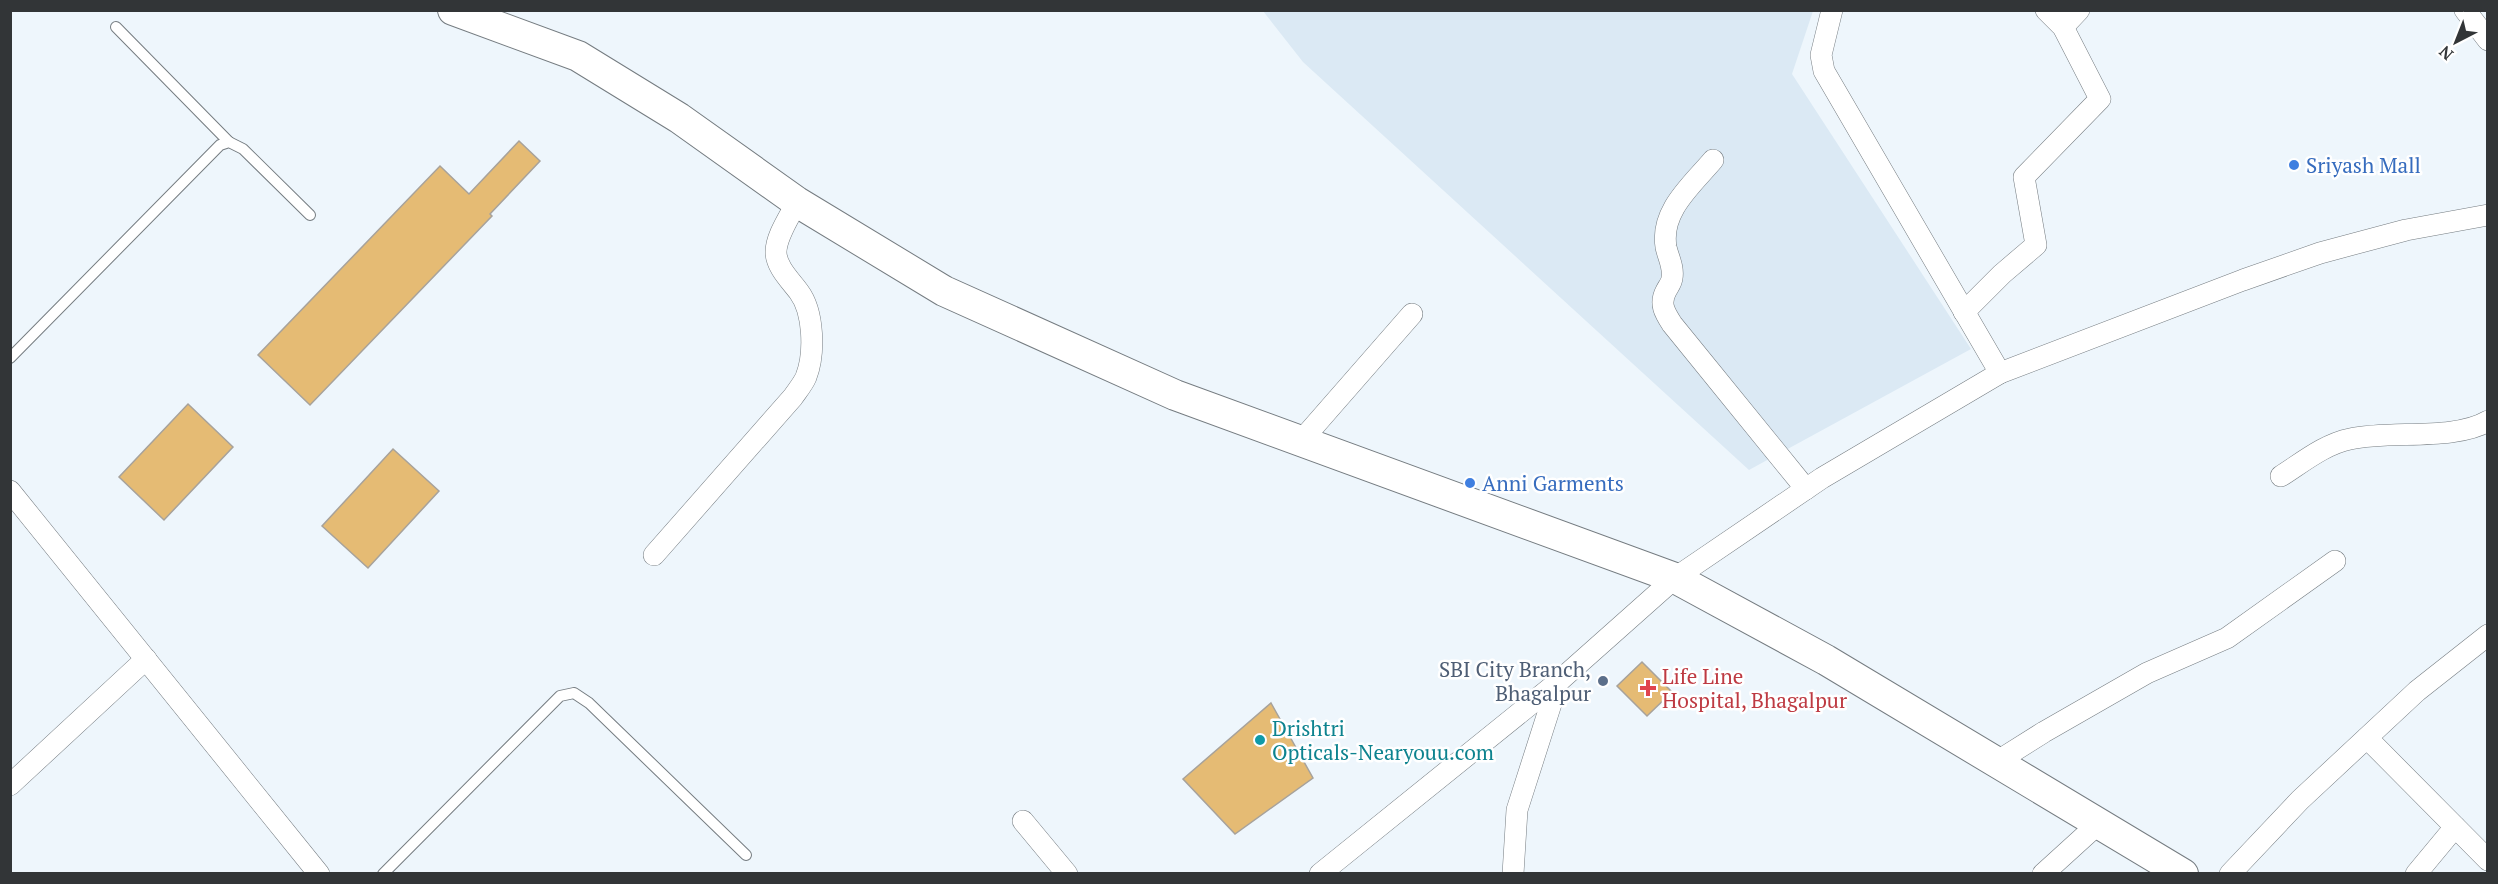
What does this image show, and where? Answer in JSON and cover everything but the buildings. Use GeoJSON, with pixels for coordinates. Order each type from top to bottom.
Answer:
{"type":"FeatureCollection","features":[{"type":"Feature","properties":{"kind":"main road"},"geometry":{"type":"LineString","coordinates":[[453,10],[579,56],[679,118],[797,202],[944,291],[1175,394],[1675,579],[1826,660],[2183,873]]}},
{"type":"Feature","properties":{"kind":"street"},"geometry":{"type":"LineString","coordinates":[[1832,10],[1821,55],[1824,70],[2000,373]]}},
{"type":"Feature","properties":{"kind":"street"},"geometry":{"type":"LineString","coordinates":[[1964,312],[2002,274],[2036,245],[2024,177],[2100,99],[2063,27],[2046,10]]}},
{"type":"Feature","properties":{"kind":"street"},"geometry":{"type":"LineString","coordinates":[[2063,27],[2079,10]]}},
{"type":"Feature","properties":{"kind":"street"},"geometry":{"type":"LineString","coordinates":[[2465,10],[2487,40]]}},
{"type":"Feature","properties":{"kind":"street"},"geometry":{"type":"LineString","coordinates":[[1713,160],[1670,214],[1666,228],[1666,246],[1672,280],[1664,296],[1663,309],[1672,324],[1806,489]]}},
{"type":"Feature","properties":{"kind":"street"},"geometry":{"type":"LineString","coordinates":[[654,555],[793,397],[806,378],[809,360],[808,311],[801,294],[778,261],[776,252],[782,232],[797,202]]}},
{"type":"Feature","properties":{"kind":"street"},"geometry":{"type":"LineString","coordinates":[[1320,873],[1558,682],[1675,579],[1806,489],[2000,373],[2320,253],[2406,230],[2487,215]]}},
{"type":"Feature","properties":{"kind":"street"},"geometry":{"type":"LineString","coordinates":[[1301,441],[1412,314]]}},
{"type":"Feature","properties":{"kind":"street"},"geometry":{"type":"LineString","coordinates":[[2281,476],[2328,446],[2351,438],[2472,430],[2487,421]]}},
{"type":"Feature","properties":{"kind":"street"},"geometry":{"type":"LineString","coordinates":[[10,491],[319,873]]}},
{"type":"Feature","properties":{"kind":"street"},"geometry":{"type":"LineString","coordinates":[[1998,761],[2146,673],[2227,638],[2335,561]]}},
{"type":"Feature","properties":{"kind":"street"},"geometry":{"type":"LineString","coordinates":[[2230,873],[2301,800],[2417,691],[2487,635]]}},
{"type":"Feature","properties":{"kind":"street"},"geometry":{"type":"LineString","coordinates":[[10,785],[146,659]]}},
{"type":"Feature","properties":{"kind":"street"},"geometry":{"type":"LineString","coordinates":[[1513,873],[1517,810],[1558,682]]}},
{"type":"Feature","properties":{"kind":"street"},"geometry":{"type":"LineString","coordinates":[[2367,738],[2487,860]]}},
{"type":"Feature","properties":{"kind":"street"},"geometry":{"type":"LineString","coordinates":[[1023,821],[1067,873]]}},
{"type":"Feature","properties":{"kind":"street"},"geometry":{"type":"LineString","coordinates":[[2043,873],[2098,824]]}},
{"type":"Feature","properties":{"kind":"street"},"geometry":{"type":"LineString","coordinates":[[2416,873],[2455,827]]}},
{"type":"Feature","properties":{"kind":"lane"},"geometry":{"type":"LineString","coordinates":[[116,27],[229,142],[243,148],[310,215]]}},
{"type":"Feature","properties":{"kind":"lane"},"geometry":{"type":"LineString","coordinates":[[10,358],[220,145],[229,142]]}},
{"type":"Feature","properties":{"kind":"lane"},"geometry":{"type":"LineString","coordinates":[[383,873],[560,696],[574,693],[588,703],[746,855]]}},
{"type":"Feature","properties":{"kind":"shaded area"},"geometry":{"type":"Polygon","coordinates":[[[1263,11],[1813,11],[1792,74],[1971,349],[1749,470],[1303,62],[1263,11]]]}},
{"type":"Feature","properties":{"kind":"place","name":"Sriyash Mall"},"geometry":{"type":"Point","coordinates":[2294,165]}},
{"type":"Feature","properties":{"kind":"place","name":"Anni Garments"},"geometry":{"type":"Point","coordinates":[1470,483]}},
{"type":"Feature","properties":{"kind":"place","name":"SBI City Branch, Bhagalpur"},"geometry":{"type":"Point","coordinates":[1603,681]}},
{"type":"Feature","properties":{"kind":"place","name":"Life Line Hospital, Bhagalpur"},"geometry":{"type":"Point","coordinates":[1648,688]}},
{"type":"Feature","properties":{"kind":"place","name":"Drishtri Opticals-Nearyouu.com"},"geometry":{"type":"Point","coordinates":[1260,740]}}]}
